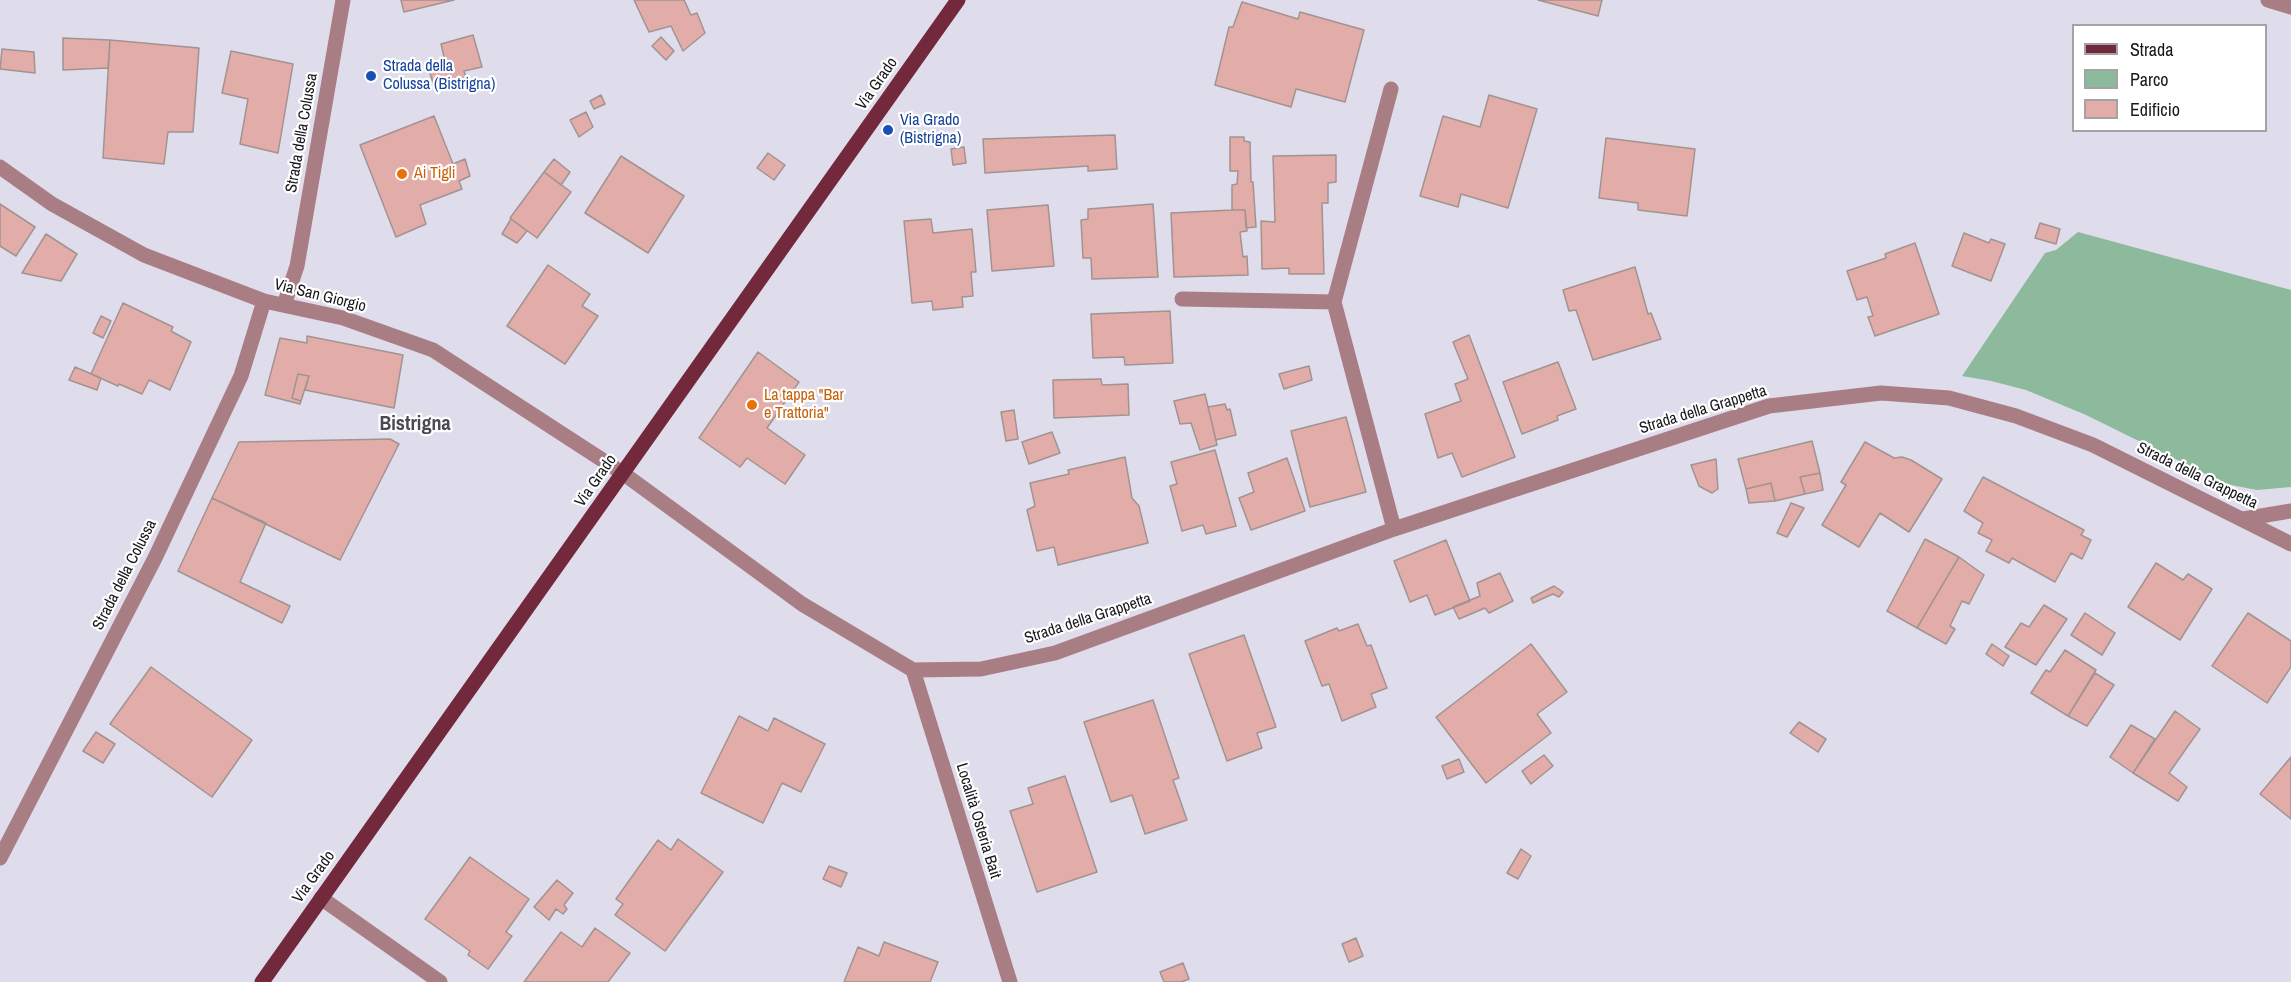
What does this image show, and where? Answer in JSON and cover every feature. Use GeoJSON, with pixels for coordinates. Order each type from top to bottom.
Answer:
{"type":"FeatureCollection","features":[{"type":"Feature","properties":{"kind":"main road","name":"Via Grado"},"geometry":{"type":"LineString","coordinates":[[262,982],[958,0]]}},
{"type":"Feature","properties":{"kind":"street","name":"Strada della Colussa"},"geometry":{"type":"LineString","coordinates":[[284,305],[297,266],[343,0]]}},
{"type":"Feature","properties":{"kind":"street"},"geometry":{"type":"LineString","coordinates":[[2268,0],[2291,6]]}},
{"type":"Feature","properties":{"kind":"street"},"geometry":{"type":"LineString","coordinates":[[1391,89],[1334,302],[1394,529]]}},
{"type":"Feature","properties":{"kind":"street","name":"Via San Giorgio"},"geometry":{"type":"LineString","coordinates":[[0,167],[52,204],[144,255],[264,301],[342,318],[433,350],[624,474]]}},
{"type":"Feature","properties":{"kind":"street"},"geometry":{"type":"LineString","coordinates":[[1182,299],[1334,302]]}},
{"type":"Feature","properties":{"kind":"street","name":"Strada della Colussa"},"geometry":{"type":"LineString","coordinates":[[0,858],[154,558],[241,376],[264,301]]}},
{"type":"Feature","properties":{"kind":"street","name":"Strada della Grappetta"},"geometry":{"type":"LineString","coordinates":[[913,670],[981,669],[1055,653],[1394,529],[1769,406],[1881,393],[1949,398],[2016,416],[2093,445],[2291,544]]}},
{"type":"Feature","properties":{"kind":"street"},"geometry":{"type":"LineString","coordinates":[[624,474],[802,604],[913,670]]}},
{"type":"Feature","properties":{"kind":"street"},"geometry":{"type":"LineString","coordinates":[[2244,519],[2291,511]]}},
{"type":"Feature","properties":{"kind":"street","name":"Località Osteria Bait"},"geometry":{"type":"LineString","coordinates":[[913,670],[1010,982]]}},
{"type":"Feature","properties":{"kind":"street"},"geometry":{"type":"LineString","coordinates":[[321,898],[440,982]]}},
{"type":"Feature","properties":{"kind":"green space"},"geometry":{"type":"Polygon","coordinates":[[[2078,232],[2291,290],[2291,487],[2257,490],[2226,484],[2086,415],[2026,390],[1962,376],[2045,253],[2056,250],[2078,232]]]}},
{"type":"Feature","properties":{"kind":"building"},"geometry":{"type":"Polygon","coordinates":[[[401,0],[454,0],[404,12],[401,0]]]}},
{"type":"Feature","properties":{"kind":"building"},"geometry":{"type":"Polygon","coordinates":[[[634,0],[684,0],[691,15],[697,13],[705,33],[683,51],[671,26],[649,32],[634,0]]]}},
{"type":"Feature","properties":{"kind":"building"},"geometry":{"type":"Polygon","coordinates":[[[1538,0],[1602,0],[1598,16],[1538,0]]]}},
{"type":"Feature","properties":{"kind":"building"},"geometry":{"type":"Polygon","coordinates":[[[1242,2],[1298,19],[1300,12],[1364,30],[1345,102],[1296,89],[1291,107],[1215,85],[1229,27],[1233,27],[1242,2]]]}},
{"type":"Feature","properties":{"kind":"building"},"geometry":{"type":"Polygon","coordinates":[[[473,35],[482,67],[464,71],[466,77],[435,89],[428,67],[445,61],[441,44],[473,35]]]}},
{"type":"Feature","properties":{"kind":"building"},"geometry":{"type":"Polygon","coordinates":[[[661,37],[674,51],[666,60],[652,46],[661,37]]]}},
{"type":"Feature","properties":{"kind":"building"},"geometry":{"type":"Polygon","coordinates":[[[63,38],[110,40],[108,68],[63,70],[63,38]]]}},
{"type":"Feature","properties":{"kind":"building"},"geometry":{"type":"Polygon","coordinates":[[[110,40],[199,48],[193,132],[168,132],[164,164],[103,158],[110,40]]]}},
{"type":"Feature","properties":{"kind":"building"},"geometry":{"type":"Polygon","coordinates":[[[2,49],[34,52],[35,73],[0,69],[2,49]]]}},
{"type":"Feature","properties":{"kind":"building"},"geometry":{"type":"Polygon","coordinates":[[[231,51],[293,64],[278,153],[240,144],[248,99],[222,93],[231,51]]]}},
{"type":"Feature","properties":{"kind":"building"},"geometry":{"type":"Polygon","coordinates":[[[601,95],[605,104],[594,109],[590,101],[601,95]]]}},
{"type":"Feature","properties":{"kind":"building"},"geometry":{"type":"Polygon","coordinates":[[[1489,95],[1537,109],[1508,208],[1461,194],[1458,207],[1420,196],[1443,116],[1480,127],[1489,95]]]}},
{"type":"Feature","properties":{"kind":"building"},"geometry":{"type":"Polygon","coordinates":[[[586,112],[593,127],[579,137],[570,120],[586,112]]]}},
{"type":"Feature","properties":{"kind":"building"},"geometry":{"type":"Polygon","coordinates":[[[434,116],[453,164],[465,159],[470,176],[459,181],[462,189],[420,205],[426,224],[396,237],[360,145],[434,116]]]}},
{"type":"Feature","properties":{"kind":"building"},"geometry":{"type":"Polygon","coordinates":[[[1115,135],[1117,169],[1088,171],[1088,166],[985,173],[983,139],[1115,135]]]}},
{"type":"Feature","properties":{"kind":"building"},"geometry":{"type":"Polygon","coordinates":[[[1230,137],[1244,137],[1244,141],[1250,142],[1251,182],[1253,182],[1256,227],[1246,228],[1245,210],[1232,210],[1232,185],[1237,184],[1238,171],[1230,171],[1230,137]]]}},
{"type":"Feature","properties":{"kind":"building"},"geometry":{"type":"Polygon","coordinates":[[[1606,138],[1695,149],[1687,216],[1638,210],[1638,203],[1599,198],[1606,138]]]}},
{"type":"Feature","properties":{"kind":"building"},"geometry":{"type":"Polygon","coordinates":[[[964,147],[966,163],[953,165],[951,149],[964,147]]]}},
{"type":"Feature","properties":{"kind":"building"},"geometry":{"type":"Polygon","coordinates":[[[768,153],[785,165],[774,180],[757,168],[768,153]]]}},
{"type":"Feature","properties":{"kind":"building"},"geometry":{"type":"Polygon","coordinates":[[[1336,155],[1336,182],[1328,183],[1328,203],[1322,203],[1324,274],[1289,274],[1289,268],[1262,269],[1261,221],[1275,222],[1273,156],[1336,155]]]}},
{"type":"Feature","properties":{"kind":"building"},"geometry":{"type":"Polygon","coordinates":[[[621,156],[684,196],[648,253],[585,213],[621,156]]]}},
{"type":"Feature","properties":{"kind":"building"},"geometry":{"type":"Polygon","coordinates":[[[554,159],[570,172],[561,185],[544,172],[554,159]]]}},
{"type":"Feature","properties":{"kind":"building"},"geometry":{"type":"Polygon","coordinates":[[[544,172],[571,192],[537,238],[510,218],[544,172]]]}},
{"type":"Feature","properties":{"kind":"building"},"geometry":{"type":"Polygon","coordinates":[[[0,204],[35,227],[16,256],[0,246],[0,204]]]}},
{"type":"Feature","properties":{"kind":"building"},"geometry":{"type":"Polygon","coordinates":[[[1153,204],[1158,277],[1092,279],[1091,258],[1083,258],[1081,220],[1088,219],[1088,209],[1153,204]]]}},
{"type":"Feature","properties":{"kind":"building"},"geometry":{"type":"Polygon","coordinates":[[[1048,205],[1054,266],[992,271],[987,210],[1048,205]]]}},
{"type":"Feature","properties":{"kind":"building"},"geometry":{"type":"Polygon","coordinates":[[[1245,210],[1247,231],[1240,232],[1243,257],[1247,256],[1248,275],[1174,277],[1171,213],[1245,210]]]}},
{"type":"Feature","properties":{"kind":"building"},"geometry":{"type":"Polygon","coordinates":[[[511,219],[527,231],[517,243],[502,234],[511,219]]]}},
{"type":"Feature","properties":{"kind":"building"},"geometry":{"type":"Polygon","coordinates":[[[931,219],[933,233],[972,229],[976,272],[971,272],[973,296],[962,297],[963,307],[933,310],[932,301],[912,303],[904,221],[931,219]]]}},
{"type":"Feature","properties":{"kind":"building"},"geometry":{"type":"Polygon","coordinates":[[[2040,223],[2060,229],[2056,244],[2035,238],[2040,223]]]}},
{"type":"Feature","properties":{"kind":"building"},"geometry":{"type":"Polygon","coordinates":[[[1964,233],[1989,243],[1991,239],[2005,244],[1991,281],[1952,266],[1964,233]]]}},
{"type":"Feature","properties":{"kind":"building"},"geometry":{"type":"Polygon","coordinates":[[[46,234],[77,254],[61,281],[22,273],[46,234]]]}},
{"type":"Feature","properties":{"kind":"building"},"geometry":{"type":"Polygon","coordinates":[[[1915,243],[1939,314],[1875,336],[1868,317],[1873,316],[1867,297],[1857,300],[1847,271],[1886,258],[1885,254],[1915,243]]]}},
{"type":"Feature","properties":{"kind":"building"},"geometry":{"type":"Polygon","coordinates":[[[548,265],[590,294],[582,306],[598,316],[565,364],[507,326],[548,265]]]}},
{"type":"Feature","properties":{"kind":"building"},"geometry":{"type":"Polygon","coordinates":[[[1635,267],[1648,314],[1651,313],[1661,339],[1593,360],[1576,310],[1569,311],[1563,290],[1635,267]]]}},
{"type":"Feature","properties":{"kind":"building"},"geometry":{"type":"Polygon","coordinates":[[[123,303],[173,327],[171,331],[191,342],[170,390],[149,380],[142,394],[91,374],[123,303]]]}},
{"type":"Feature","properties":{"kind":"building"},"geometry":{"type":"Polygon","coordinates":[[[1170,311],[1173,363],[1125,365],[1124,357],[1093,358],[1091,314],[1170,311]]]}},
{"type":"Feature","properties":{"kind":"building"},"geometry":{"type":"Polygon","coordinates":[[[101,316],[111,321],[103,338],[93,333],[101,316]]]}},
{"type":"Feature","properties":{"kind":"building"},"geometry":{"type":"Polygon","coordinates":[[[1469,335],[1515,457],[1462,477],[1452,453],[1438,458],[1425,414],[1461,401],[1455,384],[1468,379],[1453,342],[1469,335]]]}},
{"type":"Feature","properties":{"kind":"building"},"geometry":{"type":"Polygon","coordinates":[[[307,336],[403,355],[394,408],[305,390],[309,376],[298,374],[292,398],[301,401],[300,404],[265,395],[280,338],[307,343],[307,336]]]}},
{"type":"Feature","properties":{"kind":"building","name":"La tappa \"Bar e Trattoria\""},"geometry":{"type":"Polygon","coordinates":[[[758,352],[799,382],[767,428],[805,455],[785,484],[747,458],[740,467],[699,438],[758,352]]]}},
{"type":"Feature","properties":{"kind":"building"},"geometry":{"type":"Polygon","coordinates":[[[1558,362],[1576,409],[1557,416],[1558,420],[1522,434],[1503,382],[1558,362]]]}},
{"type":"Feature","properties":{"kind":"building"},"geometry":{"type":"Polygon","coordinates":[[[1309,366],[1312,380],[1284,389],[1279,374],[1309,366]]]}},
{"type":"Feature","properties":{"kind":"building"},"geometry":{"type":"Polygon","coordinates":[[[75,367],[101,378],[97,390],[69,380],[75,367]]]}},
{"type":"Feature","properties":{"kind":"building"},"geometry":{"type":"Polygon","coordinates":[[[298,374],[309,376],[301,401],[292,398],[298,374]]]}},
{"type":"Feature","properties":{"kind":"building"},"geometry":{"type":"Polygon","coordinates":[[[1101,379],[1102,385],[1128,384],[1129,415],[1054,418],[1053,380],[1101,379]]]}},
{"type":"Feature","properties":{"kind":"building"},"geometry":{"type":"Polygon","coordinates":[[[1205,394],[1217,445],[1200,450],[1191,423],[1180,424],[1174,401],[1205,394]]]}},
{"type":"Feature","properties":{"kind":"building"},"geometry":{"type":"Polygon","coordinates":[[[1225,404],[1227,410],[1230,409],[1236,435],[1216,440],[1208,407],[1225,404]]]}},
{"type":"Feature","properties":{"kind":"building"},"geometry":{"type":"Polygon","coordinates":[[[1014,410],[1018,439],[1006,441],[1001,412],[1014,410]]]}},
{"type":"Feature","properties":{"kind":"building"},"geometry":{"type":"Polygon","coordinates":[[[1346,417],[1366,492],[1310,507],[1291,431],[1346,417]]]}},
{"type":"Feature","properties":{"kind":"building"},"geometry":{"type":"Polygon","coordinates":[[[1052,432],[1060,453],[1029,464],[1022,442],[1052,432]]]}},
{"type":"Feature","properties":{"kind":"building"},"geometry":{"type":"Polygon","coordinates":[[[390,439],[399,444],[340,560],[212,498],[239,442],[390,439]]]}},
{"type":"Feature","properties":{"kind":"building"},"geometry":{"type":"Polygon","coordinates":[[[1812,441],[1820,473],[1800,477],[1805,494],[1775,501],[1771,483],[1746,489],[1738,459],[1812,441]]]}},
{"type":"Feature","properties":{"kind":"building"},"geometry":{"type":"Polygon","coordinates":[[[1865,442],[1894,458],[1902,457],[1911,460],[1942,479],[1909,532],[1880,513],[1859,547],[1822,525],[1846,485],[1841,482],[1865,442]]]}},
{"type":"Feature","properties":{"kind":"building"},"geometry":{"type":"Polygon","coordinates":[[[1215,450],[1236,526],[1206,534],[1203,525],[1182,531],[1170,486],[1177,484],[1171,462],[1215,450]]]}},
{"type":"Feature","properties":{"kind":"building"},"geometry":{"type":"Polygon","coordinates":[[[1125,457],[1132,498],[1139,506],[1148,543],[1058,565],[1054,547],[1037,551],[1027,510],[1035,506],[1030,483],[1069,474],[1068,470],[1125,457]]]}},
{"type":"Feature","properties":{"kind":"building"},"geometry":{"type":"Polygon","coordinates":[[[1287,458],[1305,511],[1251,530],[1239,498],[1254,492],[1248,473],[1287,458]]]}},
{"type":"Feature","properties":{"kind":"building"},"geometry":{"type":"Polygon","coordinates":[[[1716,459],[1718,489],[1712,493],[1699,486],[1691,465],[1716,459]]]}},
{"type":"Feature","properties":{"kind":"building"},"geometry":{"type":"Polygon","coordinates":[[[1820,473],[1823,490],[1805,494],[1800,477],[1820,473]]]}},
{"type":"Feature","properties":{"kind":"building"},"geometry":{"type":"Polygon","coordinates":[[[1983,477],[2084,530],[2081,535],[2091,540],[2082,559],[2071,553],[2055,582],[2012,558],[2009,563],[1986,551],[1992,540],[1978,533],[1983,523],[1964,511],[1983,477]]]}},
{"type":"Feature","properties":{"kind":"building"},"geometry":{"type":"Polygon","coordinates":[[[1771,483],[1775,501],[1749,503],[1746,489],[1771,483]]]}},
{"type":"Feature","properties":{"kind":"building"},"geometry":{"type":"Polygon","coordinates":[[[212,498],[266,523],[240,582],[290,606],[282,623],[178,571],[212,498]]]}},
{"type":"Feature","properties":{"kind":"building"},"geometry":{"type":"Polygon","coordinates":[[[1791,503],[1804,508],[1787,537],[1777,533],[1791,503]]]}},
{"type":"Feature","properties":{"kind":"building"},"geometry":{"type":"Polygon","coordinates":[[[1925,539],[1959,557],[1917,628],[1887,611],[1925,539]]]}},
{"type":"Feature","properties":{"kind":"building"},"geometry":{"type":"Polygon","coordinates":[[[1446,540],[1470,601],[1435,615],[1427,595],[1410,602],[1394,561],[1446,540]]]}},
{"type":"Feature","properties":{"kind":"building"},"geometry":{"type":"Polygon","coordinates":[[[1959,557],[1984,575],[1969,604],[1962,601],[1950,626],[1955,629],[1946,644],[1917,628],[1959,557]]]}},
{"type":"Feature","properties":{"kind":"building"},"geometry":{"type":"Polygon","coordinates":[[[2156,563],[2183,580],[2188,574],[2212,589],[2180,640],[2128,607],[2156,563]]]}},
{"type":"Feature","properties":{"kind":"building"},"geometry":{"type":"Polygon","coordinates":[[[1500,573],[1513,601],[1489,613],[1485,608],[1459,619],[1453,607],[1480,596],[1477,583],[1500,573]]]}},
{"type":"Feature","properties":{"kind":"building"},"geometry":{"type":"Polygon","coordinates":[[[1554,586],[1563,592],[1559,597],[1553,594],[1533,603],[1531,598],[1554,586]]]}},
{"type":"Feature","properties":{"kind":"building"},"geometry":{"type":"Polygon","coordinates":[[[2044,605],[2067,619],[2036,665],[2005,647],[2021,623],[2029,627],[2044,605]]]}},
{"type":"Feature","properties":{"kind":"building"},"geometry":{"type":"Polygon","coordinates":[[[2085,613],[2115,633],[2102,655],[2071,635],[2085,613]]]}},
{"type":"Feature","properties":{"kind":"building"},"geometry":{"type":"Polygon","coordinates":[[[2248,613],[2291,641],[2291,667],[2267,703],[2212,666],[2248,613]]]}},
{"type":"Feature","properties":{"kind":"building"},"geometry":{"type":"Polygon","coordinates":[[[1358,624],[1367,646],[1371,645],[1387,688],[1371,694],[1376,707],[1342,721],[1329,684],[1322,686],[1305,641],[1337,628],[1339,631],[1358,624]]]}},
{"type":"Feature","properties":{"kind":"building"},"geometry":{"type":"Polygon","coordinates":[[[1244,635],[1276,727],[1257,733],[1262,748],[1227,761],[1189,654],[1244,635]]]}},
{"type":"Feature","properties":{"kind":"building"},"geometry":{"type":"Polygon","coordinates":[[[1531,644],[1567,692],[1537,714],[1551,733],[1486,783],[1436,717],[1531,644]]]}},
{"type":"Feature","properties":{"kind":"building"},"geometry":{"type":"Polygon","coordinates":[[[1992,644],[2009,656],[2003,666],[1986,654],[1992,644]]]}},
{"type":"Feature","properties":{"kind":"building"},"geometry":{"type":"Polygon","coordinates":[[[2065,650],[2096,670],[2068,716],[2031,693],[2046,670],[2050,672],[2065,650]]]}},
{"type":"Feature","properties":{"kind":"building"},"geometry":{"type":"Polygon","coordinates":[[[151,667],[252,740],[212,797],[110,724],[151,667]]]}},
{"type":"Feature","properties":{"kind":"building"},"geometry":{"type":"Polygon","coordinates":[[[2095,673],[2114,685],[2087,726],[2068,716],[2095,673]]]}},
{"type":"Feature","properties":{"kind":"building"},"geometry":{"type":"Polygon","coordinates":[[[1153,700],[1179,778],[1173,780],[1187,820],[1145,834],[1132,795],[1111,802],[1084,722],[1153,700]]]}},
{"type":"Feature","properties":{"kind":"building"},"geometry":{"type":"Polygon","coordinates":[[[2175,711],[2200,729],[2169,773],[2187,787],[2178,801],[2133,773],[2175,711]]]}},
{"type":"Feature","properties":{"kind":"building"},"geometry":{"type":"Polygon","coordinates":[[[739,716],[768,731],[774,718],[825,744],[801,792],[782,783],[763,823],[701,793],[739,716]]]}},
{"type":"Feature","properties":{"kind":"building"},"geometry":{"type":"Polygon","coordinates":[[[1799,722],[1826,739],[1818,752],[1790,733],[1799,722]]]}},
{"type":"Feature","properties":{"kind":"building"},"geometry":{"type":"Polygon","coordinates":[[[2131,725],[2155,739],[2133,773],[2110,757],[2131,725]]]}},
{"type":"Feature","properties":{"kind":"building"},"geometry":{"type":"Polygon","coordinates":[[[96,732],[115,744],[103,763],[83,751],[96,732]]]}},
{"type":"Feature","properties":{"kind":"building"},"geometry":{"type":"Polygon","coordinates":[[[1544,755],[1553,766],[1531,784],[1522,771],[1544,755]]]}},
{"type":"Feature","properties":{"kind":"building"},"geometry":{"type":"Polygon","coordinates":[[[2291,757],[2291,819],[2260,794],[2291,757]]]}},
{"type":"Feature","properties":{"kind":"building"},"geometry":{"type":"Polygon","coordinates":[[[1459,759],[1464,772],[1447,779],[1442,766],[1459,759]]]}},
{"type":"Feature","properties":{"kind":"building"},"geometry":{"type":"Polygon","coordinates":[[[1065,776],[1097,872],[1037,892],[1010,811],[1033,804],[1028,788],[1065,776]]]}},
{"type":"Feature","properties":{"kind":"building"},"geometry":{"type":"Polygon","coordinates":[[[678,839],[723,872],[665,951],[615,915],[623,904],[616,899],[658,840],[671,850],[678,839]]]}},
{"type":"Feature","properties":{"kind":"building"},"geometry":{"type":"Polygon","coordinates":[[[1521,849],[1531,856],[1518,879],[1507,873],[1521,849]]]}},
{"type":"Feature","properties":{"kind":"building"},"geometry":{"type":"Polygon","coordinates":[[[470,857],[529,899],[506,932],[512,936],[488,969],[468,955],[470,951],[425,919],[470,857]]]}},
{"type":"Feature","properties":{"kind":"building"},"geometry":{"type":"Polygon","coordinates":[[[829,866],[847,873],[841,887],[823,879],[829,866]]]}},
{"type":"Feature","properties":{"kind":"building"},"geometry":{"type":"Polygon","coordinates":[[[557,880],[573,893],[564,905],[567,909],[563,914],[556,909],[549,920],[534,907],[557,880]]]}},
{"type":"Feature","properties":{"kind":"building"},"geometry":{"type":"Polygon","coordinates":[[[595,928],[630,953],[608,982],[524,982],[561,932],[582,947],[595,928]]]}},
{"type":"Feature","properties":{"kind":"building"},"geometry":{"type":"Polygon","coordinates":[[[1356,938],[1363,956],[1349,962],[1342,944],[1356,938]]]}},
{"type":"Feature","properties":{"kind":"building"},"geometry":{"type":"Polygon","coordinates":[[[884,942],[938,962],[930,982],[844,982],[858,947],[879,956],[884,942]]]}},
{"type":"Feature","properties":{"kind":"building"},"geometry":{"type":"Polygon","coordinates":[[[1183,963],[1189,979],[1181,982],[1164,982],[1160,972],[1183,963]]]}},
{"type":"Feature","properties":{"kind":"place","name":"Strada della Colussa (Bistrigna)"},"geometry":{"type":"Point","coordinates":[371,76]}},
{"type":"Feature","properties":{"kind":"place","name":"Via Grado (Bistrigna)"},"geometry":{"type":"Point","coordinates":[888,130]}},
{"type":"Feature","properties":{"kind":"place","name":"Ai Tigli"},"geometry":{"type":"Point","coordinates":[402,174]}},
{"type":"Feature","properties":{"kind":"place","name":"La tappa \"Bar e Trattoria\""},"geometry":{"type":"Point","coordinates":[752,405]}},
{"type":"Feature","properties":{"kind":"district","name":"Bistrigna"},"geometry":{"type":"Point","coordinates":[415,425]}}]}
